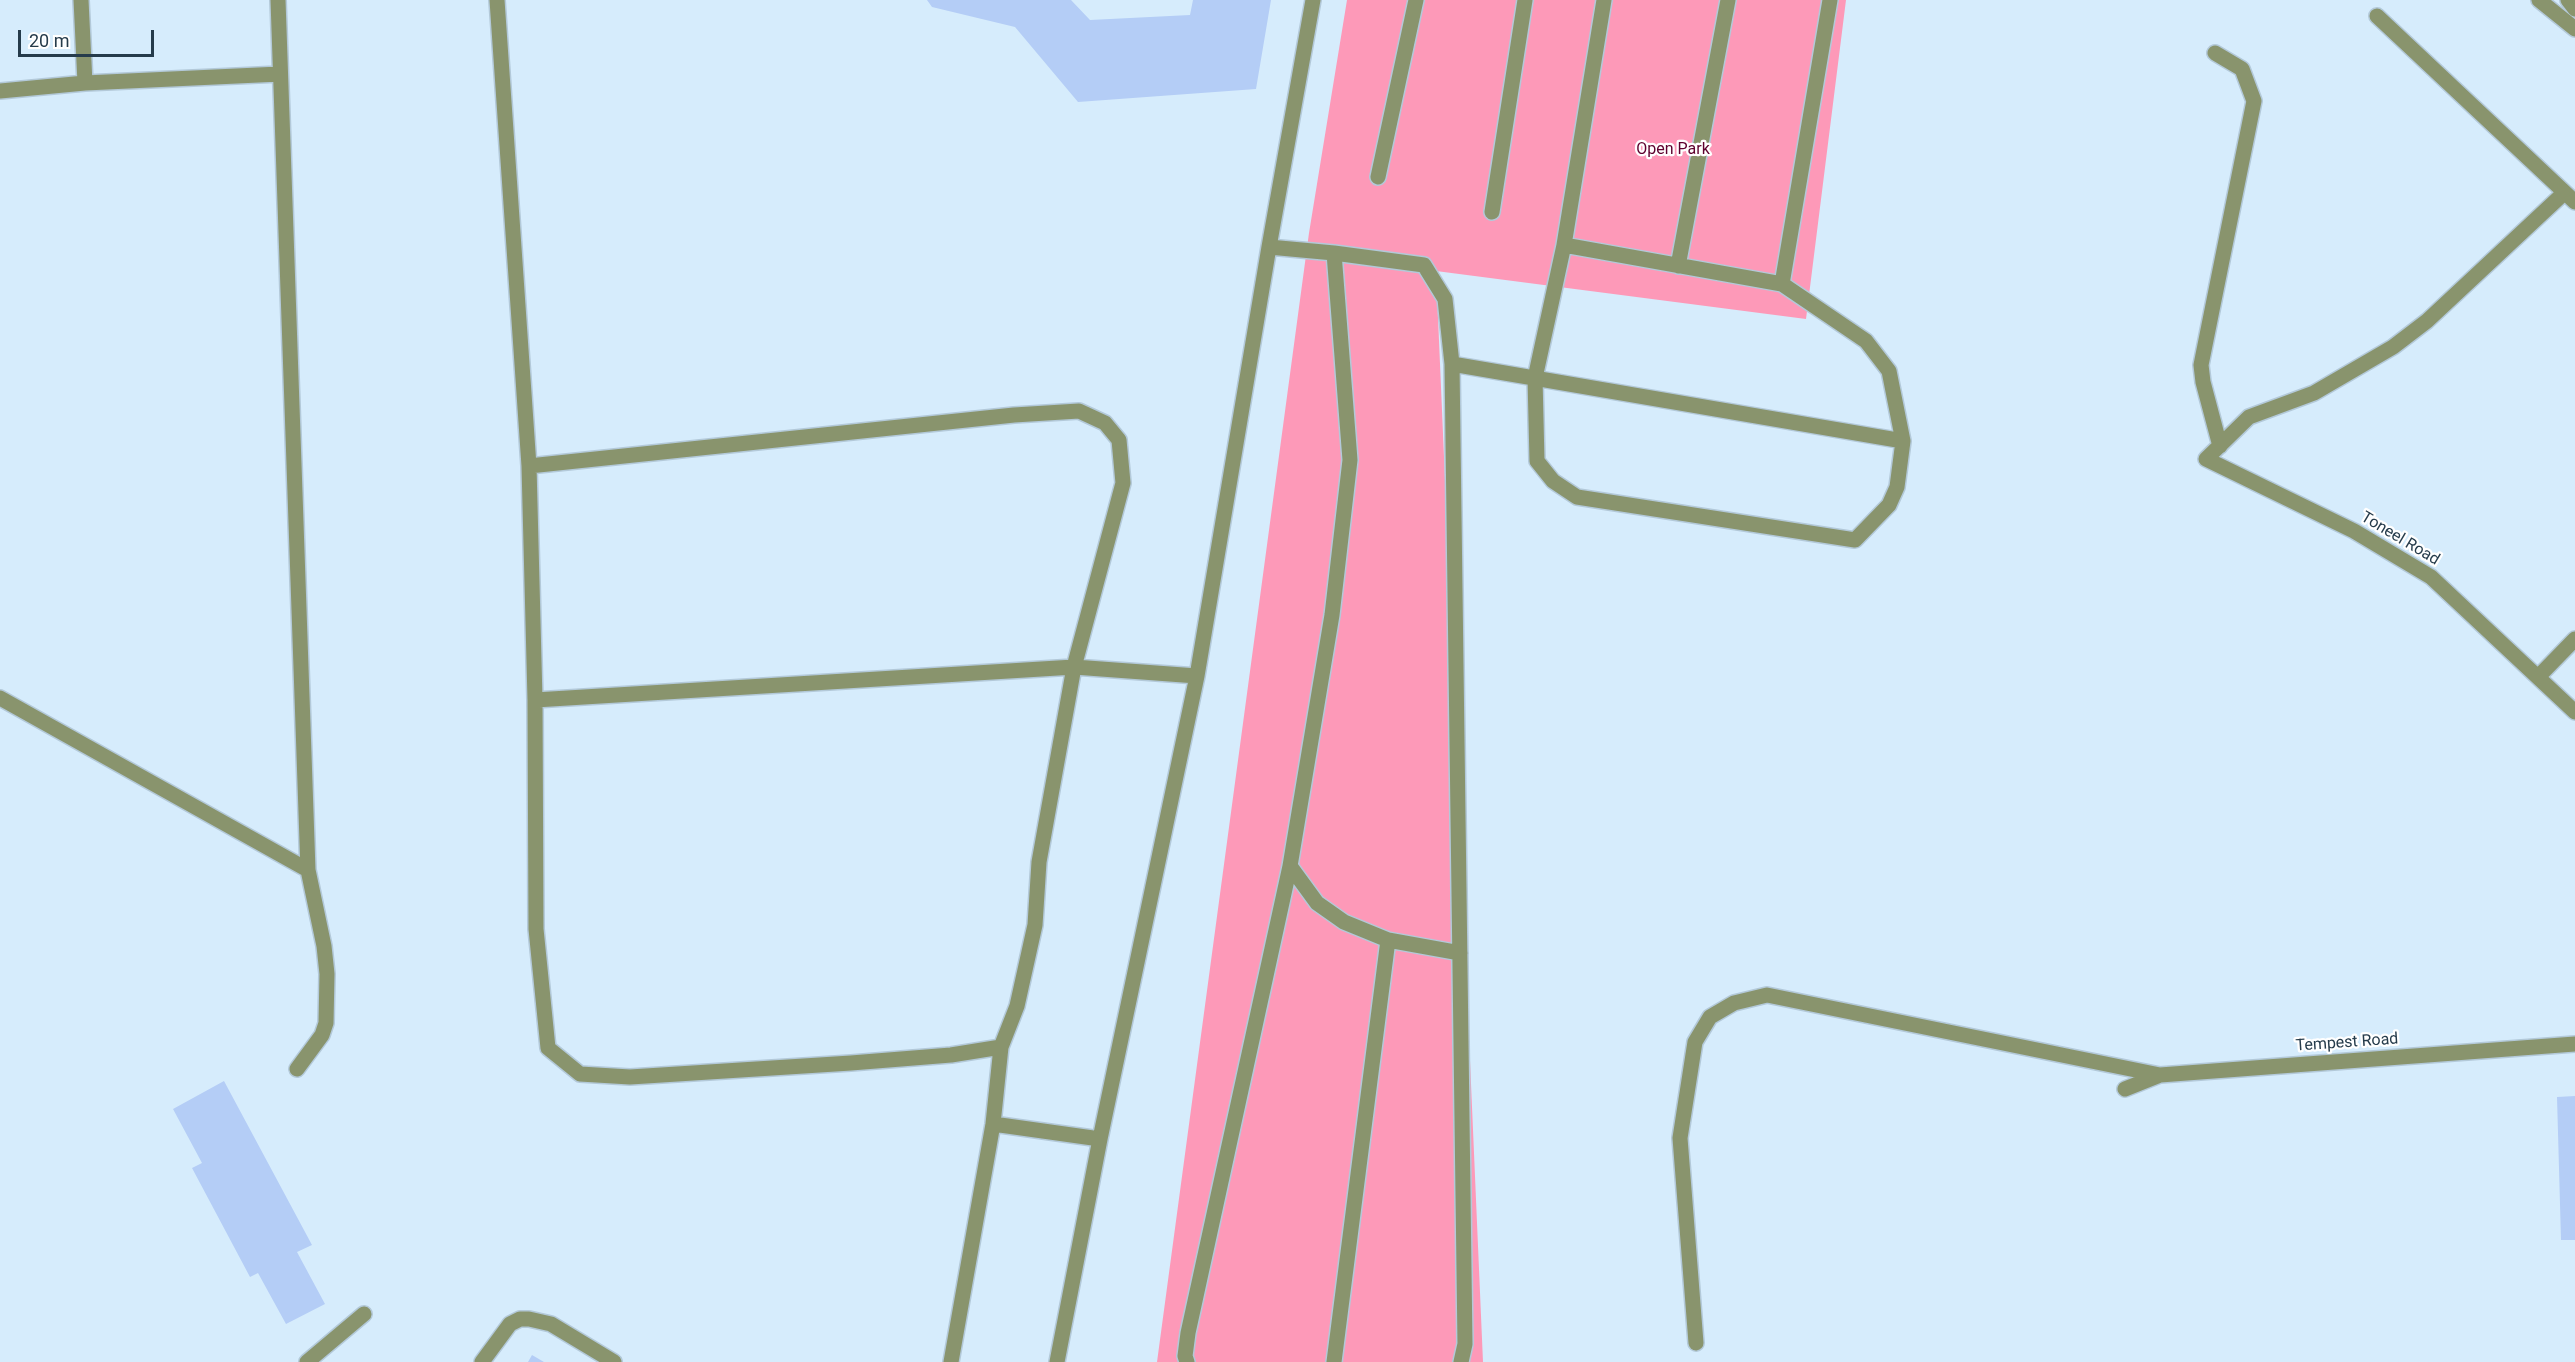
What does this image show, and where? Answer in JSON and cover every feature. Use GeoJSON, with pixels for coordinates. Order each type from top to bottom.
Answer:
{"type":"FeatureCollection","features":[{"type":"Feature","properties":{"kind":"street"},"geometry":{"type":"LineString","coordinates":[[81,0],[85,83]]}},
{"type":"Feature","properties":{"kind":"street"},"geometry":{"type":"LineString","coordinates":[[278,0],[308,870],[324,946],[327,974],[327,1011],[322,1035],[297,1069]]}},
{"type":"Feature","properties":{"kind":"street"},"geometry":{"type":"LineString","coordinates":[[496,0],[529,466],[536,929],[548,1048],[579,1074],[630,1077],[840,1064],[951,1055],[1001,1047]]}},
{"type":"Feature","properties":{"kind":"street"},"geometry":{"type":"LineString","coordinates":[[1057,1362],[1100,1139],[1197,676],[1313,0]]}},
{"type":"Feature","properties":{"kind":"street"},"geometry":{"type":"LineString","coordinates":[[1378,177],[1416,0]]}},
{"type":"Feature","properties":{"kind":"street"},"geometry":{"type":"LineString","coordinates":[[1492,212],[1525,0]]}},
{"type":"Feature","properties":{"kind":"street"},"geometry":{"type":"LineString","coordinates":[[1564,245],[1782,284],[1866,341],[1889,371],[1903,441],[1897,487],[1889,505],[1855,540],[1577,497],[1553,481],[1537,461],[1535,378],[1564,245],[1604,0]]}},
{"type":"Feature","properties":{"kind":"street"},"geometry":{"type":"LineString","coordinates":[[1678,266],[1728,0]]}},
{"type":"Feature","properties":{"kind":"street"},"geometry":{"type":"LineString","coordinates":[[1782,284],[1830,0]]}},
{"type":"Feature","properties":{"kind":"street"},"geometry":{"type":"LineString","coordinates":[[2539,0],[2575,29]]}},
{"type":"Feature","properties":{"kind":"street"},"geometry":{"type":"LineString","coordinates":[[2568,0],[2575,9]]}},
{"type":"Feature","properties":{"kind":"street"},"geometry":{"type":"LineString","coordinates":[[2220,446],[2249,417],[2314,393],[2393,346],[2427,321],[2570,197],[2377,16]]}},
{"type":"Feature","properties":{"kind":"street"},"geometry":{"type":"LineString","coordinates":[[2215,53],[2242,69],[2254,101],[2200,365],[2220,446]]}},
{"type":"Feature","properties":{"kind":"street"},"geometry":{"type":"LineString","coordinates":[[0,91],[85,83],[280,74]]}},
{"type":"Feature","properties":{"kind":"street"},"geometry":{"type":"LineString","coordinates":[[1269,247],[1334,253],[1424,266],[1445,299],[1452,364],[1465,1344],[1461,1362]]}},
{"type":"Feature","properties":{"kind":"street"},"geometry":{"type":"LineString","coordinates":[[1187,1362],[1185,1356],[1188,1333],[1290,866],[1332,615],[1350,460],[1334,253]]}},
{"type":"Feature","properties":{"kind":"street"},"geometry":{"type":"LineString","coordinates":[[1452,364],[1903,441]]}},
{"type":"Feature","properties":{"kind":"street"},"geometry":{"type":"LineString","coordinates":[[529,466],[1014,415],[1079,411],[1105,423],[1119,440],[1124,483],[1074,667],[1039,862],[1035,925],[1017,1006],[1001,1047],[993,1124],[951,1362]]}},
{"type":"Feature","properties":{"kind":"street","name":"Toneel Road"},"geometry":{"type":"LineString","coordinates":[[2220,446],[2206,459],[2354,531],[2431,576],[2575,712]]}},
{"type":"Feature","properties":{"kind":"street"},"geometry":{"type":"LineString","coordinates":[[2538,677],[2575,639]]}},
{"type":"Feature","properties":{"kind":"street"},"geometry":{"type":"LineString","coordinates":[[534,700],[1074,667],[1197,676]]}},
{"type":"Feature","properties":{"kind":"street"},"geometry":{"type":"LineString","coordinates":[[0,698],[308,870]]}},
{"type":"Feature","properties":{"kind":"street"},"geometry":{"type":"LineString","coordinates":[[1290,866],[1317,903],[1344,922],[1388,940],[1460,953]]}},
{"type":"Feature","properties":{"kind":"street"},"geometry":{"type":"LineString","coordinates":[[1334,1362],[1388,940]]}},
{"type":"Feature","properties":{"kind":"street"},"geometry":{"type":"LineString","coordinates":[[1696,1343],[1680,1138],[1695,1042],[1710,1017],[1734,1003],[1767,995],[2160,1075]]}},
{"type":"Feature","properties":{"kind":"street","name":"Tempest Road"},"geometry":{"type":"LineString","coordinates":[[2125,1089],[2160,1075],[2575,1044]]}},
{"type":"Feature","properties":{"kind":"street"},"geometry":{"type":"LineString","coordinates":[[993,1124],[1100,1139]]}},
{"type":"Feature","properties":{"kind":"street"},"geometry":{"type":"LineString","coordinates":[[307,1362],[364,1314]]}},
{"type":"Feature","properties":{"kind":"street"},"geometry":{"type":"LineString","coordinates":[[482,1362],[510,1324],[520,1319],[551,1324],[614,1362]]}},
{"type":"Feature","properties":{"kind":"green space","name":"Open Park"},"geometry":{"type":"Polygon","coordinates":[[[1347,0],[1846,0],[1806,319],[1436,271],[1483,1362],[1157,1362],[1309,233],[1347,0]]]}},
{"type":"Feature","properties":{"kind":"building"},"geometry":{"type":"Polygon","coordinates":[[[927,0],[1071,0],[1090,20],[1190,15],[1193,0],[1271,0],[1256,89],[1078,102],[1015,27],[932,7],[927,0]]]}},
{"type":"Feature","properties":{"kind":"building"},"geometry":{"type":"Polygon","coordinates":[[[224,1081],[312,1245],[297,1252],[325,1304],[286,1324],[258,1273],[250,1277],[192,1168],[202,1163],[173,1109],[224,1081]]]}},
{"type":"Feature","properties":{"kind":"building"},"geometry":{"type":"Polygon","coordinates":[[[2575,1096],[2575,1240],[2561,1240],[2557,1097],[2575,1096]]]}},
{"type":"Feature","properties":{"kind":"building"},"geometry":{"type":"Polygon","coordinates":[[[532,1355],[544,1362],[528,1362],[532,1355]]]}}]}
